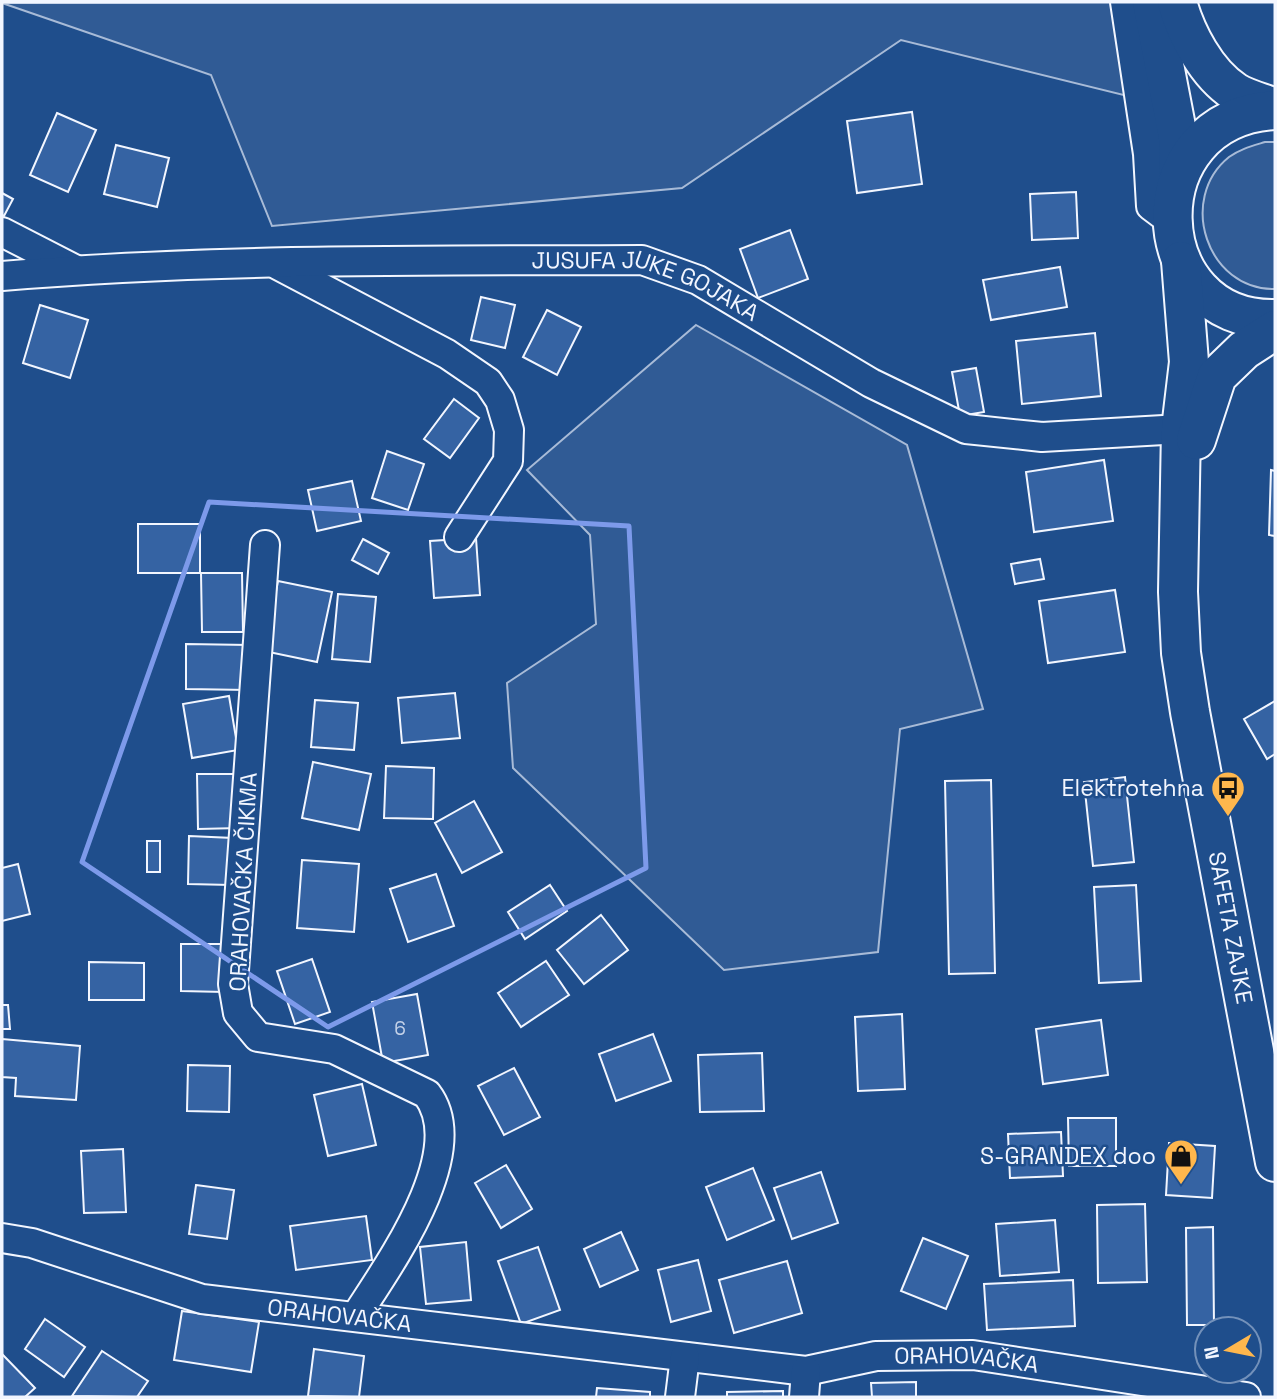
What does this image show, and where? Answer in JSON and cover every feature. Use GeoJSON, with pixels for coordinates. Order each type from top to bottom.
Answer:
{"type":"FeatureCollection","features":[{"type":"Feature","properties":{"kind":"main road","name":"SAFETA ZAJKE"},"geometry":{"type":"LineString","coordinates":[[1152,2],[1176,124],[1179,175]]}},
{"type":"Feature","properties":{"kind":"main road","name":"SAFETA ZAJKE"},"geometry":{"type":"LineString","coordinates":[[1177,2],[1184,26],[1207,63],[1235,92],[1275,109]]}},
{"type":"Feature","properties":{"kind":"main road","name":"SAFETA ZAJKE"},"geometry":{"type":"LineString","coordinates":[[1275,109],[1238,117],[1219,126],[1195,148],[1179,175],[1171,203],[1171,221],[1181,261],[1189,362],[1181,429],[1177,569],[1183,665],[1275,1162]]}},
{"type":"Feature","properties":{"kind":"main road","name":"SAFETA ZAJKE"},"geometry":{"type":"LineString","coordinates":[[1181,261],[1209,296],[1228,308],[1249,316],[1275,319]]}},
{"type":"Feature","properties":{"kind":"main road","name":"SAFETA ZAJKE"},"geometry":{"type":"LineString","coordinates":[[1181,485],[1217,376],[1244,350],[1275,330]]}},
{"type":"Feature","properties":{"kind":"street"},"geometry":{"type":"LineString","coordinates":[[1125,2],[1148,154],[1151,206],[1171,221]]}},
{"type":"Feature","properties":{"kind":"street","name":"JUSUFA JUKE GOJAKA"},"geometry":{"type":"LineString","coordinates":[[2,232],[76,270]]}},
{"type":"Feature","properties":{"kind":"street","name":"JUSUFA JUKE GOJAKA"},"geometry":{"type":"LineString","coordinates":[[2,276],[76,270],[275,264],[642,260],[698,280],[871,383],[966,429],[1042,437],[1181,429]]}},
{"type":"Feature","properties":{"kind":"street"},"geometry":{"type":"LineString","coordinates":[[275,264],[447,354],[488,382],[500,400],[509,430],[508,461],[459,537]]}},
{"type":"Feature","properties":{"kind":"street","name":"ORAHOVAČKA ČIKMA"},"geometry":{"type":"LineString","coordinates":[[265,545],[233,984],[238,1013],[258,1037],[334,1049],[427,1094],[435,1105],[439,1119],[439,1152],[409,1234],[356,1316]]}},
{"type":"Feature","properties":{"kind":"street","name":"ORAHOVAČKA"},"geometry":{"type":"LineString","coordinates":[[2,1238],[32,1243],[202,1299],[685,1357],[805,1384],[876,1356],[973,1355],[1246,1397]]}},
{"type":"Feature","properties":{"kind":"street"},"geometry":{"type":"LineString","coordinates":[[680,1397],[685,1357]]}},
{"type":"Feature","properties":{"kind":"highlighted area"},"geometry":{"type":"Polygon","coordinates":[[[209,502],[629,526],[646,868],[328,1027],[82,862],[209,502]]]}},
{"type":"Feature","properties":{"kind":"shaded area"},"geometry":{"type":"Polygon","coordinates":[[[1143,2],[1160,104],[901,40],[682,188],[272,226],[211,75],[2,3],[1143,2]]]}},
{"type":"Feature","properties":{"kind":"shaded area"},"geometry":{"type":"Polygon","coordinates":[[[1265,142],[1275,142],[1275,289],[1251,285],[1232,275],[1217,259],[1207,239],[1203,217],[1205,195],[1213,175],[1233,154],[1265,142]]]}},
{"type":"Feature","properties":{"kind":"shaded area"},"geometry":{"type":"Polygon","coordinates":[[[696,325],[907,445],[983,709],[900,729],[878,952],[724,970],[513,768],[507,683],[596,624],[590,535],[527,470],[696,325]]]}},
{"type":"Feature","properties":{"kind":"building"},"geometry":{"type":"Polygon","coordinates":[[[912,112],[922,184],[857,193],[847,121],[912,112]]]}},
{"type":"Feature","properties":{"kind":"building"},"geometry":{"type":"Polygon","coordinates":[[[57,113],[96,130],[68,192],[30,175],[57,113]]]}},
{"type":"Feature","properties":{"kind":"building"},"geometry":{"type":"Polygon","coordinates":[[[116,145],[169,158],[157,207],[104,194],[116,145]]]}},
{"type":"Feature","properties":{"kind":"building"},"geometry":{"type":"Polygon","coordinates":[[[1076,192],[1078,238],[1032,240],[1030,194],[1076,192]]]}},
{"type":"Feature","properties":{"kind":"building"},"geometry":{"type":"Polygon","coordinates":[[[2,193],[13,199],[4,216],[2,215],[2,193]]]}},
{"type":"Feature","properties":{"kind":"building"},"geometry":{"type":"Polygon","coordinates":[[[790,230],[808,279],[758,298],[740,249],[790,230]]]}},
{"type":"Feature","properties":{"kind":"building"},"geometry":{"type":"Polygon","coordinates":[[[1060,267],[1067,307],[991,320],[983,280],[1060,267]]]}},
{"type":"Feature","properties":{"kind":"building"},"geometry":{"type":"Polygon","coordinates":[[[481,297],[515,305],[505,348],[471,340],[481,297]]]}},
{"type":"Feature","properties":{"kind":"building"},"geometry":{"type":"Polygon","coordinates":[[[40,305],[88,320],[70,378],[23,363],[40,305]]]}},
{"type":"Feature","properties":{"kind":"building"},"geometry":{"type":"Polygon","coordinates":[[[547,310],[581,327],[557,375],[523,357],[547,310]]]}},
{"type":"Feature","properties":{"kind":"building"},"geometry":{"type":"Polygon","coordinates":[[[1095,333],[1101,396],[1022,404],[1016,341],[1095,333]]]}},
{"type":"Feature","properties":{"kind":"building"},"geometry":{"type":"Polygon","coordinates":[[[976,368],[984,412],[960,416],[952,372],[976,368]]]}},
{"type":"Feature","properties":{"kind":"building"},"geometry":{"type":"Polygon","coordinates":[[[454,399],[479,418],[450,458],[424,439],[454,399]]]}},
{"type":"Feature","properties":{"kind":"building"},"geometry":{"type":"Polygon","coordinates":[[[387,451],[424,464],[408,510],[372,498],[387,451]]]}},
{"type":"Feature","properties":{"kind":"building"},"geometry":{"type":"Polygon","coordinates":[[[1104,460],[1113,521],[1034,532],[1026,472],[1104,460]]]}},
{"type":"Feature","properties":{"kind":"building"},"geometry":{"type":"Polygon","coordinates":[[[1271,470],[1275,471],[1275,536],[1269,535],[1271,470]]]}},
{"type":"Feature","properties":{"kind":"building"},"geometry":{"type":"Polygon","coordinates":[[[352,481],[361,521],[317,531],[308,490],[352,481]]]}},
{"type":"Feature","properties":{"kind":"building"},"geometry":{"type":"Polygon","coordinates":[[[138,524],[200,524],[200,573],[138,573],[138,524]]]}},
{"type":"Feature","properties":{"kind":"building"},"geometry":{"type":"Polygon","coordinates":[[[476,538],[480,595],[434,598],[430,541],[476,538]]]}},
{"type":"Feature","properties":{"kind":"building"},"geometry":{"type":"Polygon","coordinates":[[[363,539],[389,553],[378,574],[352,560],[363,539]]]}},
{"type":"Feature","properties":{"kind":"building"},"geometry":{"type":"Polygon","coordinates":[[[1040,559],[1044,579],[1015,584],[1011,564],[1040,559]]]}},
{"type":"Feature","properties":{"kind":"building"},"geometry":{"type":"Polygon","coordinates":[[[201,573],[242,573],[243,632],[202,632],[201,573]]]}},
{"type":"Feature","properties":{"kind":"building"},"geometry":{"type":"Polygon","coordinates":[[[278,581],[332,592],[317,662],[264,651],[278,581]]]}},
{"type":"Feature","properties":{"kind":"building"},"geometry":{"type":"Polygon","coordinates":[[[1115,590],[1125,652],[1048,663],[1039,601],[1115,590]]]}},
{"type":"Feature","properties":{"kind":"building"},"geometry":{"type":"Polygon","coordinates":[[[338,594],[376,597],[370,662],[332,659],[338,594]]]}},
{"type":"Feature","properties":{"kind":"building"},"geometry":{"type":"Polygon","coordinates":[[[186,644],[249,645],[248,690],[186,689],[186,644]]]}},
{"type":"Feature","properties":{"kind":"building"},"geometry":{"type":"Polygon","coordinates":[[[455,693],[460,738],[402,743],[398,698],[455,693]]]}},
{"type":"Feature","properties":{"kind":"building"},"geometry":{"type":"Polygon","coordinates":[[[229,696],[238,750],[192,758],[183,704],[229,696]]]}},
{"type":"Feature","properties":{"kind":"building"},"geometry":{"type":"Polygon","coordinates":[[[315,700],[358,703],[354,750],[311,747],[315,700]]]}},
{"type":"Feature","properties":{"kind":"building"},"geometry":{"type":"Polygon","coordinates":[[[1275,701],[1275,754],[1267,759],[1244,719],[1275,701]]]}},
{"type":"Feature","properties":{"kind":"building"},"geometry":{"type":"Polygon","coordinates":[[[313,762],[371,774],[359,830],[302,818],[313,762]]]}},
{"type":"Feature","properties":{"kind":"building"},"geometry":{"type":"Polygon","coordinates":[[[386,766],[434,768],[433,819],[384,818],[386,766]]]}},
{"type":"Feature","properties":{"kind":"building"},"geometry":{"type":"Polygon","coordinates":[[[197,774],[239,774],[240,828],[198,829],[197,774]]]}},
{"type":"Feature","properties":{"kind":"building"},"geometry":{"type":"Polygon","coordinates":[[[1125,777],[1134,862],[1093,866],[1084,782],[1125,777]]]}},
{"type":"Feature","properties":{"kind":"building"},"geometry":{"type":"Polygon","coordinates":[[[991,780],[995,973],[949,974],[945,781],[991,780]]]}},
{"type":"Feature","properties":{"kind":"building"},"geometry":{"type":"Polygon","coordinates":[[[474,801],[502,852],[462,873],[435,823],[474,801]]]}},
{"type":"Feature","properties":{"kind":"building"},"geometry":{"type":"Polygon","coordinates":[[[189,836],[233,838],[231,885],[188,884],[189,836]]]}},
{"type":"Feature","properties":{"kind":"building"},"geometry":{"type":"Polygon","coordinates":[[[147,841],[160,841],[160,872],[147,872],[147,841]]]}},
{"type":"Feature","properties":{"kind":"building"},"geometry":{"type":"Polygon","coordinates":[[[302,860],[359,864],[354,932],[297,928],[302,860]]]}},
{"type":"Feature","properties":{"kind":"building"},"geometry":{"type":"Polygon","coordinates":[[[18,864],[30,914],[2,921],[2,868],[18,864]]]}},
{"type":"Feature","properties":{"kind":"building"},"geometry":{"type":"Polygon","coordinates":[[[436,874],[454,926],[408,942],[390,889],[436,874]]]}},
{"type":"Feature","properties":{"kind":"building"},"geometry":{"type":"Polygon","coordinates":[[[550,885],[567,911],[525,939],[508,912],[550,885]]]}},
{"type":"Feature","properties":{"kind":"building"},"geometry":{"type":"Polygon","coordinates":[[[1136,885],[1141,981],[1099,983],[1094,887],[1136,885]]]}},
{"type":"Feature","properties":{"kind":"building"},"geometry":{"type":"Polygon","coordinates":[[[601,915],[628,950],[584,984],[557,950],[601,915]]]}},
{"type":"Feature","properties":{"kind":"building"},"geometry":{"type":"Polygon","coordinates":[[[181,944],[224,944],[224,992],[181,991],[181,944]]]}},
{"type":"Feature","properties":{"kind":"building"},"geometry":{"type":"Polygon","coordinates":[[[312,959],[330,1012],[295,1024],[277,971],[312,959]]]}},
{"type":"Feature","properties":{"kind":"building"},"geometry":{"type":"Polygon","coordinates":[[[546,961],[569,995],[521,1027],[498,993],[546,961]]]}},
{"type":"Feature","properties":{"kind":"building"},"geometry":{"type":"Polygon","coordinates":[[[89,962],[144,963],[144,1000],[89,1000],[89,962]]]}},
{"type":"Feature","properties":{"kind":"building"},"geometry":{"type":"Polygon","coordinates":[[[417,994],[428,1055],[383,1063],[372,1002],[417,994]]]}},
{"type":"Feature","properties":{"kind":"building"},"geometry":{"type":"Polygon","coordinates":[[[2,1005],[8,1005],[10,1029],[2,1029],[2,1005]]]}},
{"type":"Feature","properties":{"kind":"building"},"geometry":{"type":"Polygon","coordinates":[[[902,1014],[905,1089],[858,1091],[855,1017],[902,1014]]]}},
{"type":"Feature","properties":{"kind":"building"},"geometry":{"type":"Polygon","coordinates":[[[1101,1020],[1108,1075],[1043,1084],[1036,1029],[1101,1020]]]}},
{"type":"Feature","properties":{"kind":"building"},"geometry":{"type":"Polygon","coordinates":[[[653,1034],[671,1081],[616,1101],[599,1054],[653,1034]]]}},
{"type":"Feature","properties":{"kind":"building"},"geometry":{"type":"Polygon","coordinates":[[[2,1039],[80,1046],[76,1100],[15,1096],[16,1078],[2,1077],[2,1039]]]}},
{"type":"Feature","properties":{"kind":"building"},"geometry":{"type":"Polygon","coordinates":[[[762,1053],[764,1111],[700,1112],[698,1055],[762,1053]]]}},
{"type":"Feature","properties":{"kind":"building"},"geometry":{"type":"Polygon","coordinates":[[[188,1065],[230,1066],[229,1112],[187,1111],[188,1065]]]}},
{"type":"Feature","properties":{"kind":"building"},"geometry":{"type":"Polygon","coordinates":[[[514,1068],[540,1117],[504,1135],[478,1086],[514,1068]]]}},
{"type":"Feature","properties":{"kind":"building"},"geometry":{"type":"Polygon","coordinates":[[[362,1084],[376,1145],[328,1156],[314,1095],[362,1084]]]}},
{"type":"Feature","properties":{"kind":"building"},"geometry":{"type":"Polygon","coordinates":[[[1068,1118],[1116,1118],[1116,1166],[1069,1166],[1068,1118]]]}},
{"type":"Feature","properties":{"kind":"building"},"geometry":{"type":"Polygon","coordinates":[[[1061,1132],[1063,1176],[1010,1178],[1008,1134],[1061,1132]]]}},
{"type":"Feature","properties":{"kind":"building"},"geometry":{"type":"Polygon","coordinates":[[[1169,1143],[1215,1146],[1212,1198],[1166,1195],[1169,1143]]]}},
{"type":"Feature","properties":{"kind":"building"},"geometry":{"type":"Polygon","coordinates":[[[123,1149],[126,1212],[84,1213],[81,1151],[123,1149]]]}},
{"type":"Feature","properties":{"kind":"building"},"geometry":{"type":"Polygon","coordinates":[[[506,1165],[532,1209],[501,1228],[475,1183],[506,1165]]]}},
{"type":"Feature","properties":{"kind":"building"},"geometry":{"type":"Polygon","coordinates":[[[753,1168],[774,1220],[727,1240],[706,1187],[753,1168]]]}},
{"type":"Feature","properties":{"kind":"building"},"geometry":{"type":"Polygon","coordinates":[[[821,1172],[838,1223],[792,1239],[774,1188],[821,1172]]]}},
{"type":"Feature","properties":{"kind":"building"},"geometry":{"type":"Polygon","coordinates":[[[196,1185],[234,1190],[227,1239],[189,1234],[196,1185]]]}},
{"type":"Feature","properties":{"kind":"building"},"geometry":{"type":"Polygon","coordinates":[[[1145,1204],[1147,1282],[1098,1283],[1097,1205],[1145,1204]]]}},
{"type":"Feature","properties":{"kind":"building"},"geometry":{"type":"Polygon","coordinates":[[[366,1216],[372,1260],[296,1270],[290,1226],[366,1216]]]}},
{"type":"Feature","properties":{"kind":"building"},"geometry":{"type":"Polygon","coordinates":[[[1055,1220],[1059,1272],[1000,1276],[996,1224],[1055,1220]]]}},
{"type":"Feature","properties":{"kind":"building"},"geometry":{"type":"Polygon","coordinates":[[[1213,1227],[1214,1315],[1193,1315],[1193,1325],[1187,1325],[1186,1228],[1213,1227]]]}},
{"type":"Feature","properties":{"kind":"building"},"geometry":{"type":"Polygon","coordinates":[[[621,1232],[638,1270],[600,1287],[584,1249],[621,1232]]]}},
{"type":"Feature","properties":{"kind":"building"},"geometry":{"type":"Polygon","coordinates":[[[923,1238],[968,1256],[946,1309],[901,1291],[923,1238]]]}},
{"type":"Feature","properties":{"kind":"building"},"geometry":{"type":"Polygon","coordinates":[[[466,1242],[471,1300],[426,1304],[420,1247],[466,1242]]]}},
{"type":"Feature","properties":{"kind":"building"},"geometry":{"type":"Polygon","coordinates":[[[538,1247],[560,1310],[521,1324],[498,1261],[538,1247]]]}},
{"type":"Feature","properties":{"kind":"building"},"geometry":{"type":"Polygon","coordinates":[[[698,1260],[711,1311],[671,1322],[658,1270],[698,1260]]]}},
{"type":"Feature","properties":{"kind":"building"},"geometry":{"type":"Polygon","coordinates":[[[787,1261],[802,1313],[734,1333],[719,1280],[787,1261]]]}},
{"type":"Feature","properties":{"kind":"building"},"geometry":{"type":"Polygon","coordinates":[[[1073,1280],[1075,1326],[987,1330],[984,1284],[1073,1280]]]}},
{"type":"Feature","properties":{"kind":"building"},"geometry":{"type":"Polygon","coordinates":[[[182,1311],[259,1322],[251,1372],[174,1360],[182,1311]]]}},
{"type":"Feature","properties":{"kind":"building"},"geometry":{"type":"Polygon","coordinates":[[[45,1319],[85,1347],[64,1377],[25,1349],[45,1319]]]}},
{"type":"Feature","properties":{"kind":"building"},"geometry":{"type":"Polygon","coordinates":[[[314,1349],[364,1356],[359,1397],[308,1396],[314,1349]]]}},
{"type":"Feature","properties":{"kind":"building"},"geometry":{"type":"Polygon","coordinates":[[[102,1351],[148,1381],[137,1397],[72,1396],[102,1351]]]}},
{"type":"Feature","properties":{"kind":"building"},"geometry":{"type":"Polygon","coordinates":[[[2,1354],[35,1388],[25,1397],[2,1397],[2,1354]]]}},
{"type":"Feature","properties":{"kind":"building"},"geometry":{"type":"Polygon","coordinates":[[[916,1382],[916,1397],[872,1397],[871,1383],[916,1382]]]}},
{"type":"Feature","properties":{"kind":"building"},"geometry":{"type":"Polygon","coordinates":[[[597,1388],[650,1392],[650,1397],[596,1397],[597,1388]]]}},
{"type":"Feature","properties":{"kind":"building"},"geometry":{"type":"Polygon","coordinates":[[[783,1391],[783,1397],[727,1397],[727,1392],[783,1391]]]}},
{"type":"Feature","properties":{"kind":"place","name":"Elektrotehna"},"geometry":{"type":"Point","coordinates":[1228,818]}},
{"type":"Feature","properties":{"kind":"place","name":"S-GRANDEX doo"},"geometry":{"type":"Point","coordinates":[1181,1186]}}]}
